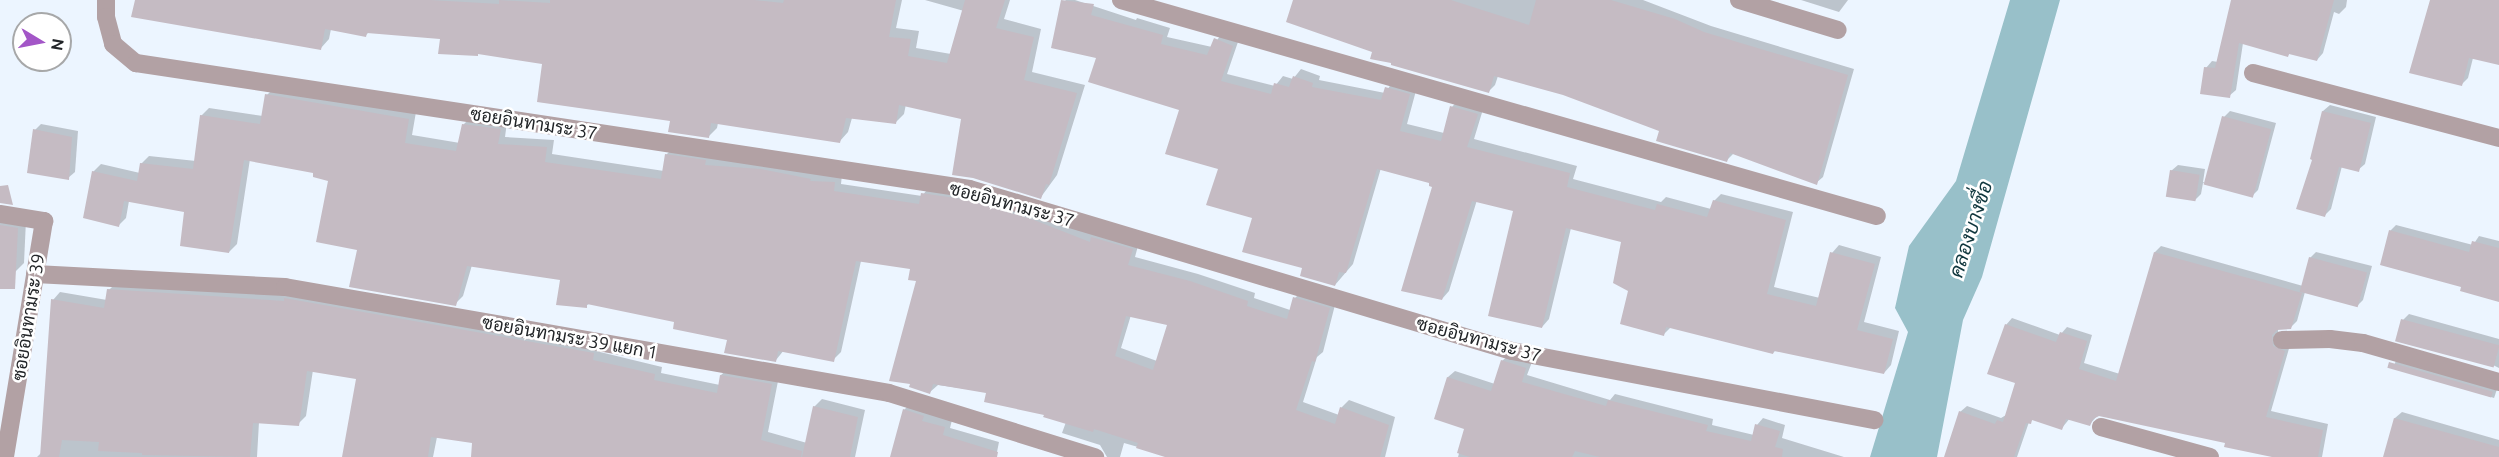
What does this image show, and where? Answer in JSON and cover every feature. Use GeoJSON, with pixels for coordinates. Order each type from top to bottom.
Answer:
{"type":"FeatureCollection","features":[{"type":"Feature","properties":{"kind":"street","name":"ซอยอินทามระ 37"},"geometry":{"type":"LineString","coordinates":[[106,0],[106,17],[113,44],[136,63],[970,189],[1512,351],[1875,420]]}},
{"type":"Feature","properties":{"kind":"street"},"geometry":{"type":"LineString","coordinates":[[1121,0],[1877,216]]}},
{"type":"Feature","properties":{"kind":"street"},"geometry":{"type":"LineString","coordinates":[[1739,0],[1838,30]]}},
{"type":"Feature","properties":{"kind":"street"},"geometry":{"type":"LineString","coordinates":[[2253,73],[2499,138]]}},
{"type":"Feature","properties":{"kind":"street","name":"ซอยอินทามระ 39"},"geometry":{"type":"LineString","coordinates":[[0,214],[44,221],[5,457]]}},
{"type":"Feature","properties":{"kind":"street","name":"ซอยอินทามระ 39 แยก 1"},"geometry":{"type":"LineString","coordinates":[[35,274],[285,287],[889,393],[1095,457]]}},
{"type":"Feature","properties":{"kind":"street"},"geometry":{"type":"LineString","coordinates":[[2282,340],[2330,339],[2363,344],[2499,382]]}},
{"type":"Feature","properties":{"kind":"street"},"geometry":{"type":"LineString","coordinates":[[2101,427],[2210,457]]}},
{"type":"Feature","properties":{"kind":"water","name":"คลองบางซื่อ"},"geometry":{"type":"Polygon","coordinates":[[[2010,0],[2060,0],[1982,277],[1963,320],[1937,457],[1870,457],[1908,332],[1895,308],[1909,246],[1956,181],[2010,0]]]}},
{"type":"Feature","properties":{"kind":"building"},"geometry":{"type":"Polygon","coordinates":[[[135,0],[430,0],[499,4],[499,0],[550,3],[550,0],[754,0],[783,3],[784,0],[896,0],[889,37],[911,39],[908,56],[947,63],[965,0],[1005,0],[996,28],[1034,37],[1024,80],[1077,93],[1049,185],[1046,184],[1041,199],[973,178],[952,175],[961,119],[899,105],[896,124],[846,118],[840,143],[711,123],[709,138],[668,132],[670,121],[537,102],[542,64],[478,54],[478,56],[438,54],[440,39],[367,33],[366,37],[325,29],[321,50],[131,17],[135,0]]]}},
{"type":"Feature","properties":{"kind":"building"},"geometry":{"type":"Polygon","coordinates":[[[1061,0],[1094,4],[1091,15],[1163,35],[1161,44],[1207,55],[1214,38],[1233,46],[1221,81],[1271,94],[1274,83],[1289,87],[1293,76],[1313,83],[1312,87],[1381,100],[1385,87],[1410,94],[1400,131],[1441,141],[1450,106],[1478,114],[1467,147],[1570,173],[1567,187],[1655,210],[1657,204],[1707,217],[1713,200],[1786,220],[1767,294],[1816,306],[1830,252],[1875,264],[1857,330],[1893,339],[1884,374],[1774,351],[1773,354],[1666,327],[1664,336],[1620,324],[1628,291],[1613,283],[1621,242],[1566,228],[1542,328],[1488,316],[1513,211],[1472,201],[1442,300],[1401,291],[1432,187],[1429,183],[1377,169],[1346,273],[1339,272],[1335,286],[1300,276],[1302,268],[1242,252],[1252,218],[1206,205],[1218,169],[1165,154],[1179,110],[1088,82],[1096,58],[1051,48],[1061,0]]]}},
{"type":"Feature","properties":{"kind":"building"},"geometry":{"type":"Polygon","coordinates":[[[1293,0],[1451,0],[1529,25],[1536,0],[1611,0],[1675,19],[1704,32],[1848,75],[1817,185],[1730,153],[1727,162],[1656,141],[1659,131],[1563,95],[1494,76],[1489,93],[1391,65],[1391,63],[1370,59],[1372,52],[1286,22],[1293,0]]]}},
{"type":"Feature","properties":{"kind":"building"},"geometry":{"type":"Polygon","coordinates":[[[2231,0],[2334,0],[2317,61],[2289,54],[2288,57],[2239,43],[2230,98],[2200,94],[2204,67],[2215,68],[2231,0]]]}},
{"type":"Feature","properties":{"kind":"building"},"geometry":{"type":"Polygon","coordinates":[[[2430,0],[2499,0],[2499,65],[2469,58],[2462,86],[2409,73],[2430,0]]]}},
{"type":"Feature","properties":{"kind":"building"},"geometry":{"type":"Polygon","coordinates":[[[265,94],[409,119],[405,143],[456,151],[462,124],[501,129],[498,144],[547,147],[545,162],[661,179],[665,154],[706,160],[705,165],[761,169],[811,179],[810,181],[835,182],[834,191],[919,204],[921,193],[968,200],[1034,220],[1090,242],[1091,237],[1133,249],[1128,265],[1190,281],[1248,301],[1247,306],[1287,319],[1293,297],[1330,308],[1315,362],[1312,361],[1296,410],[1335,424],[1340,407],[1389,425],[1380,457],[1165,457],[1136,448],[1138,443],[1094,429],[1093,432],[1043,417],[1044,415],[984,402],[986,393],[933,384],[930,394],[909,387],[910,384],[889,381],[916,281],[908,280],[910,269],[856,261],[834,362],[778,351],[776,362],[724,353],[727,340],[673,329],[674,322],[587,304],[587,308],[556,305],[560,280],[467,266],[456,306],[349,287],[357,250],[316,242],[328,181],[313,177],[313,173],[244,160],[229,253],[180,246],[184,212],[124,201],[119,227],[83,218],[92,171],[137,181],[140,163],[193,169],[200,115],[260,124],[265,94]],[[1126,316],[1115,356],[1153,370],[1167,325],[1126,316]]]}},
{"type":"Feature","properties":{"kind":"building"},"geometry":{"type":"Polygon","coordinates":[[[2322,111],[2371,123],[2359,172],[2339,167],[2325,217],[2296,209],[2312,160],[2310,159],[2322,111]]]}},
{"type":"Feature","properties":{"kind":"building"},"geometry":{"type":"Polygon","coordinates":[[[2222,116],[2271,129],[2253,198],[2204,185],[2222,116]]]}},
{"type":"Feature","properties":{"kind":"building"},"geometry":{"type":"Polygon","coordinates":[[[33,129],[72,137],[69,180],[27,173],[33,129]]]}},
{"type":"Feature","properties":{"kind":"building"},"geometry":{"type":"Polygon","coordinates":[[[2170,170],[2200,175],[2195,201],[2166,197],[2170,170]]]}},
{"type":"Feature","properties":{"kind":"building"},"geometry":{"type":"Polygon","coordinates":[[[8,185],[13,205],[0,203],[0,186],[8,185]]]}},
{"type":"Feature","properties":{"kind":"building"},"geometry":{"type":"Polygon","coordinates":[[[0,225],[18,228],[15,289],[0,289],[0,225]]]}},
{"type":"Feature","properties":{"kind":"building"},"geometry":{"type":"Polygon","coordinates":[[[2389,230],[2469,252],[2472,241],[2499,248],[2499,302],[2460,291],[2461,287],[2380,265],[2389,230]]]}},
{"type":"Feature","properties":{"kind":"building"},"geometry":{"type":"Polygon","coordinates":[[[2154,252],[2302,293],[2291,329],[2277,330],[2272,335],[2273,346],[2285,351],[2266,417],[2323,430],[2318,457],[2272,457],[2224,447],[2225,443],[2099,416],[2093,419],[2090,426],[2066,419],[2062,430],[2032,420],[2031,424],[2026,423],[2014,457],[1944,457],[1959,411],[1995,424],[1997,420],[2003,422],[2015,383],[1987,374],[2005,324],[2056,342],[2060,332],[2087,341],[2079,369],[2116,381],[2154,252]]]}},
{"type":"Feature","properties":{"kind":"building"},"geometry":{"type":"Polygon","coordinates":[[[2309,257],[2367,273],[2358,307],[2300,292],[2309,257]]]}},
{"type":"Feature","properties":{"kind":"building"},"geometry":{"type":"Polygon","coordinates":[[[107,289],[284,301],[284,298],[594,353],[593,360],[655,374],[654,380],[717,393],[720,375],[772,384],[761,440],[802,451],[801,457],[471,457],[472,443],[431,437],[428,457],[342,457],[356,379],[307,371],[299,426],[253,423],[250,457],[142,455],[142,453],[98,451],[99,442],[62,440],[59,457],[40,457],[51,299],[104,308],[107,289]]]}},
{"type":"Feature","properties":{"kind":"building"},"geometry":{"type":"Polygon","coordinates":[[[2401,319],[2499,345],[2494,368],[2395,341],[2401,319]]]}},
{"type":"Feature","properties":{"kind":"building"},"geometry":{"type":"Polygon","coordinates":[[[1501,360],[1526,368],[1522,382],[1606,406],[1608,400],[1708,425],[1706,431],[1751,441],[1755,424],[1780,431],[1775,447],[1783,449],[1782,457],[1600,457],[1575,451],[1572,457],[1470,457],[1457,453],[1464,429],[1434,419],[1447,377],[1491,391],[1501,360]]]}},
{"type":"Feature","properties":{"kind":"building"},"geometry":{"type":"Polygon","coordinates":[[[2389,362],[2493,392],[2491,398],[2387,368],[2389,362]]]}},
{"type":"Feature","properties":{"kind":"building"},"geometry":{"type":"Polygon","coordinates":[[[813,406],[858,417],[850,457],[802,457],[813,406]]]}},
{"type":"Feature","properties":{"kind":"building"},"geometry":{"type":"Polygon","coordinates":[[[903,409],[924,416],[922,421],[945,427],[943,435],[998,452],[997,457],[890,457],[903,409]]]}},
{"type":"Feature","properties":{"kind":"building"},"geometry":{"type":"Polygon","coordinates":[[[2394,418],[2499,447],[2499,457],[2383,457],[2394,418]]]}}]}
